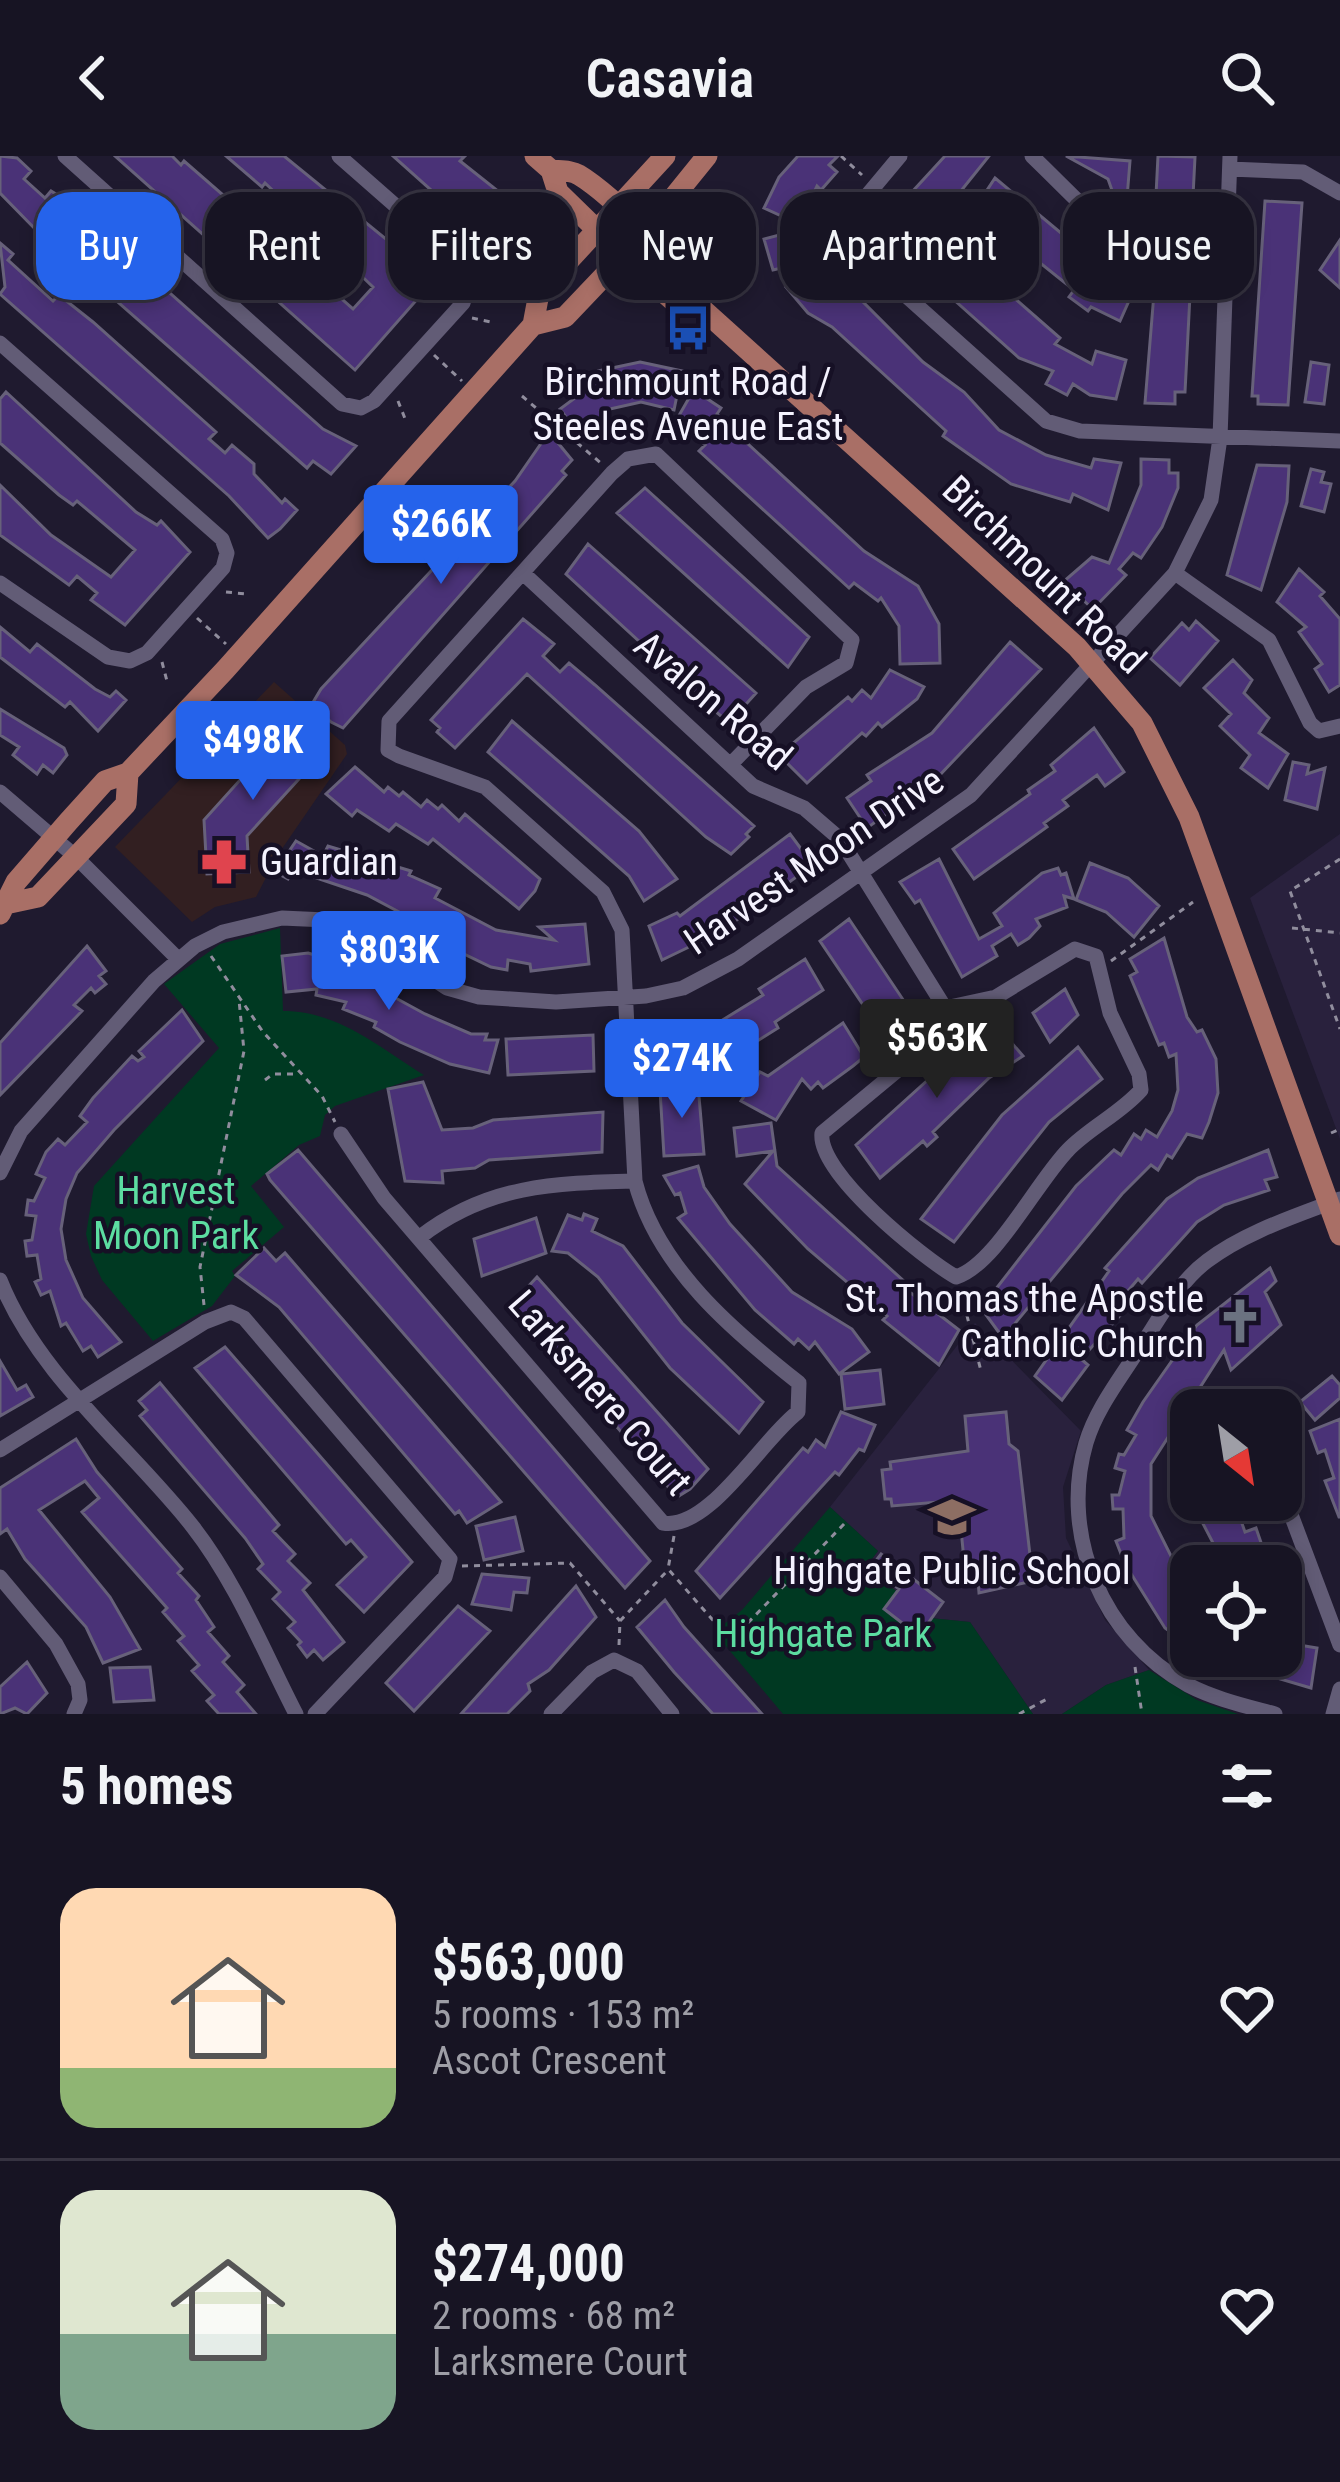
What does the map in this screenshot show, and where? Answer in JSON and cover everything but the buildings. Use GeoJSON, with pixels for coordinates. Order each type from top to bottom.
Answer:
{"type":"FeatureCollection","features":[{"type":"Feature","properties":{"kind":"main road"},"geometry":{"type":"LineString","coordinates":[[632,192],[665,156]]}},
{"type":"Feature","properties":{"kind":"main road"},"geometry":{"type":"LineString","coordinates":[[679,192],[707,156]]}},
{"type":"Feature","properties":{"kind":"main road","name":"Birchmount Road"},"geometry":{"type":"LineString","coordinates":[[543,163],[576,172],[599,193]]}},
{"type":"Feature","properties":{"kind":"main road","name":"Birchmount Road"},"geometry":{"type":"LineString","coordinates":[[543,163],[558,192],[598,230]]}},
{"type":"Feature","properties":{"kind":"main road"},"geometry":{"type":"LineString","coordinates":[[5,909],[16,882],[53,838],[105,781],[128,773],[533,325],[539,293],[598,230]]}},
{"type":"Feature","properties":{"kind":"main road"},"geometry":{"type":"LineString","coordinates":[[533,325],[565,317],[599,281]]}},
{"type":"Feature","properties":{"kind":"main road","name":"Birchmount Road"},"geometry":{"type":"LineString","coordinates":[[672,300],[699,305]]}},
{"type":"Feature","properties":{"kind":"main road","name":"Birchmount Road"},"geometry":{"type":"LineString","coordinates":[[698,300],[1094,664],[1142,723],[1174,782],[1334,1202],[1340,1235]]}},
{"type":"Feature","properties":{"kind":"main road"},"geometry":{"type":"LineString","coordinates":[[5,909],[38,897],[126,804],[128,773]]}},
{"type":"Feature","properties":{"kind":"street"},"geometry":{"type":"LineString","coordinates":[[65,156],[346,406],[361,408],[374,401],[467,298],[469,275],[339,156]]}},
{"type":"Feature","properties":{"kind":"street"},"geometry":{"type":"LineString","coordinates":[[900,156],[844,216],[839,229],[846,242],[1031,412],[1080,431],[1340,441]]}},
{"type":"Feature","properties":{"kind":"street"},"geometry":{"type":"LineString","coordinates":[[1032,156],[1073,192]]}},
{"type":"Feature","properties":{"kind":"street"},"geometry":{"type":"LineString","coordinates":[[1230,162],[1303,172],[1340,193]]}},
{"type":"Feature","properties":{"kind":"street","name":"Harvest Moon Drive"},"geometry":{"type":"LineString","coordinates":[[1229,192],[1230,162]]}},
{"type":"Feature","properties":{"kind":"street","name":"Harvest Moon Drive"},"geometry":{"type":"LineString","coordinates":[[0,1173],[21,1131],[178,959],[223,932],[282,918],[326,920],[376,941],[447,988],[479,997],[556,1002],[623,998],[682,988],[711,976],[939,820],[1000,770],[1174,573],[1211,500],[1220,438],[1225,300]]}},
{"type":"Feature","properties":{"kind":"street"},"geometry":{"type":"LineString","coordinates":[[0,343],[225,543],[223,568],[142,657],[122,661],[0,583]]}},
{"type":"Feature","properties":{"kind":"street"},"geometry":{"type":"LineString","coordinates":[[524,574],[612,473],[644,453],[667,460],[852,640],[846,663],[806,687],[730,765]]}},
{"type":"Feature","properties":{"kind":"street"},"geometry":{"type":"LineString","coordinates":[[1174,573],[1269,640],[1310,723],[1319,730],[1340,726]]}},
{"type":"Feature","properties":{"kind":"street","name":"Avalon Road"},"geometry":{"type":"LineString","coordinates":[[524,574],[753,786],[823,822],[861,873],[945,1008]]}},
{"type":"Feature","properties":{"kind":"street","name":"Larksmere Court"},"geometry":{"type":"LineString","coordinates":[[341,1134],[383,1198],[663,1523],[676,1525],[723,1492],[798,1412],[803,1398],[799,1383],[760,1356],[676,1264],[643,1213],[635,1181],[622,930],[603,892],[485,787],[388,750],[389,721],[524,574]]}},
{"type":"Feature","properties":{"kind":"street"},"geometry":{"type":"LineString","coordinates":[[0,792],[76,857],[178,959]]}},
{"type":"Feature","properties":{"kind":"street"},"geometry":{"type":"LineString","coordinates":[[1075,949],[1096,956],[1100,970],[1141,1090],[1070,1148],[992,1250],[974,1270],[956,1277],[870,1208],[829,1163],[821,1144],[830,1122],[916,1055],[945,1008],[996,997],[1075,949]]}},
{"type":"Feature","properties":{"kind":"street"},"geometry":{"type":"LineString","coordinates":[[420,1237],[482,1198],[513,1189],[635,1181]]}},
{"type":"Feature","properties":{"kind":"street"},"geometry":{"type":"LineString","coordinates":[[1275,1714],[1191,1687],[1151,1661],[1129,1638],[1100,1594],[1083,1546],[1079,1471],[1098,1412],[1183,1284],[1228,1248],[1334,1202]]}},
{"type":"Feature","properties":{"kind":"street"},"geometry":{"type":"LineString","coordinates":[[0,1280],[26,1332],[195,1529],[236,1595],[296,1714]]}},
{"type":"Feature","properties":{"kind":"street"},"geometry":{"type":"LineString","coordinates":[[0,1450],[205,1322],[231,1312],[262,1334],[320,1409],[442,1543],[449,1567],[315,1714]]}},
{"type":"Feature","properties":{"kind":"street"},"geometry":{"type":"LineString","coordinates":[[1293,1521],[1340,1646]]}},
{"type":"Feature","properties":{"kind":"street"},"geometry":{"type":"LineString","coordinates":[[0,1577],[68,1663],[80,1700],[74,1714]]}},
{"type":"Feature","properties":{"kind":"street"},"geometry":{"type":"LineString","coordinates":[[550,1714],[592,1672],[614,1660],[637,1671],[672,1714]]}},
{"type":"Feature","properties":{"kind":"street"},"geometry":{"type":"LineString","coordinates":[[1334,1714],[1340,1689]]}},
{"type":"Feature","properties":{"kind":"path"},"geometry":{"type":"LineString","coordinates":[[841,156],[873,185]]}},
{"type":"Feature","properties":{"kind":"path"},"geometry":{"type":"LineString","coordinates":[[472,318],[495,323]]}},
{"type":"Feature","properties":{"kind":"path"},"geometry":{"type":"LineString","coordinates":[[424,345],[452,371]]}},
{"type":"Feature","properties":{"kind":"path"},"geometry":{"type":"LineString","coordinates":[[523,396],[612,473]]}},
{"type":"Feature","properties":{"kind":"path"},"geometry":{"type":"LineString","coordinates":[[398,401],[406,421]]}},
{"type":"Feature","properties":{"kind":"path"},"geometry":{"type":"LineString","coordinates":[[226,592],[247,594]]}},
{"type":"Feature","properties":{"kind":"path"},"geometry":{"type":"LineString","coordinates":[[187,609],[213,632]]}},
{"type":"Feature","properties":{"kind":"path"},"geometry":{"type":"LineString","coordinates":[[162,662],[168,685]]}},
{"type":"Feature","properties":{"kind":"path"},"geometry":{"type":"LineString","coordinates":[[1340,859],[1290,891],[1340,1029]]}},
{"type":"Feature","properties":{"kind":"path"},"geometry":{"type":"LineString","coordinates":[[1100,970],[1193,902]]}},
{"type":"Feature","properties":{"kind":"path"},"geometry":{"type":"LineString","coordinates":[[1292,928],[1340,933]]}},
{"type":"Feature","properties":{"kind":"path"},"geometry":{"type":"LineString","coordinates":[[211,956],[239,1000],[322,1096],[341,1134]]}},
{"type":"Feature","properties":{"kind":"path"},"geometry":{"type":"LineString","coordinates":[[1324,984],[1334,980]]}},
{"type":"Feature","properties":{"kind":"path"},"geometry":{"type":"LineString","coordinates":[[205,1322],[200,1267],[244,1051],[239,1000]]}},
{"type":"Feature","properties":{"kind":"path"},"geometry":{"type":"LineString","coordinates":[[265,1080],[273,1074],[300,1075]]}},
{"type":"Feature","properties":{"kind":"path"},"geometry":{"type":"LineString","coordinates":[[1330,1133],[1340,1129]]}},
{"type":"Feature","properties":{"kind":"path"},"geometry":{"type":"LineString","coordinates":[[956,1277],[981,1371]]}},
{"type":"Feature","properties":{"kind":"path"},"geometry":{"type":"LineString","coordinates":[[668,1570],[719,1628],[740,1632],[846,1522]]}},
{"type":"Feature","properties":{"kind":"path"},"geometry":{"type":"LineString","coordinates":[[614,1660],[620,1621],[668,1570],[676,1525]]}},
{"type":"Feature","properties":{"kind":"path"},"geometry":{"type":"LineString","coordinates":[[449,1567],[570,1563],[620,1621]]}},
{"type":"Feature","properties":{"kind":"path"},"geometry":{"type":"LineString","coordinates":[[661,1576],[674,1576]]}},
{"type":"Feature","properties":{"kind":"path"},"geometry":{"type":"LineString","coordinates":[[1135,1667],[1142,1714]]}},
{"type":"Feature","properties":{"kind":"path"},"geometry":{"type":"LineString","coordinates":[[1019,1714],[1047,1699]]}},
{"type":"Feature","properties":{"kind":"shaded area"},"geometry":{"type":"Polygon","coordinates":[[[274,682],[345,745],[347,754],[277,856],[256,897],[215,907],[192,922],[115,847],[274,682]]]}},
{"type":"Feature","properties":{"kind":"shaded area"},"geometry":{"type":"Polygon","coordinates":[[[1340,834],[1340,1139],[1250,898],[1340,834]]]}},
{"type":"Feature","properties":{"kind":"shaded area","name":"Highgate Public School"},"geometry":{"type":"Polygon","coordinates":[[[975,1323],[1081,1431],[1063,1487],[1066,1538],[1105,1620],[1149,1670],[1106,1685],[1062,1714],[1033,1714],[970,1622],[930,1618],[866,1567],[878,1551],[830,1507],[975,1323]]]}},
{"type":"Feature","properties":{"kind":"green space","name":"Harvest Moon Park"},"geometry":{"type":"Polygon","coordinates":[[[280,928],[283,1011],[340,1024],[424,1075],[335,1106],[325,1115],[320,1136],[299,1145],[251,1186],[284,1227],[232,1271],[235,1276],[212,1306],[153,1341],[102,1280],[91,1256],[86,1234],[94,1186],[219,1048],[164,984],[220,944],[280,928]]]}},
{"type":"Feature","properties":{"kind":"green space","name":"Highgate Park"},"geometry":{"type":"Polygon","coordinates":[[[830,1507],[878,1551],[866,1567],[930,1618],[970,1622],[1033,1714],[783,1714],[714,1632],[742,1610],[830,1507]]]}},
{"type":"Feature","properties":{"kind":"green space"},"geometry":{"type":"Polygon","coordinates":[[[1149,1670],[1197,1700],[1238,1714],[1062,1714],[1106,1685],[1149,1670]]]}},
{"type":"Feature","properties":{"kind":"place","name":"Birchmount Road / Steeles Avenue East"},"geometry":{"type":"Point","coordinates":[688,328]}},
{"type":"Feature","properties":{"kind":"place","name":"Guardian"},"geometry":{"type":"Point","coordinates":[224,862]}},
{"type":"Feature","properties":{"kind":"place","name":"St. Thomas the Apostle Catholic Church"},"geometry":{"type":"Point","coordinates":[1240,1321]}},
{"type":"Feature","properties":{"kind":"place","name":"Highgate Public School"},"geometry":{"type":"Point","coordinates":[952,1517]}}]}
